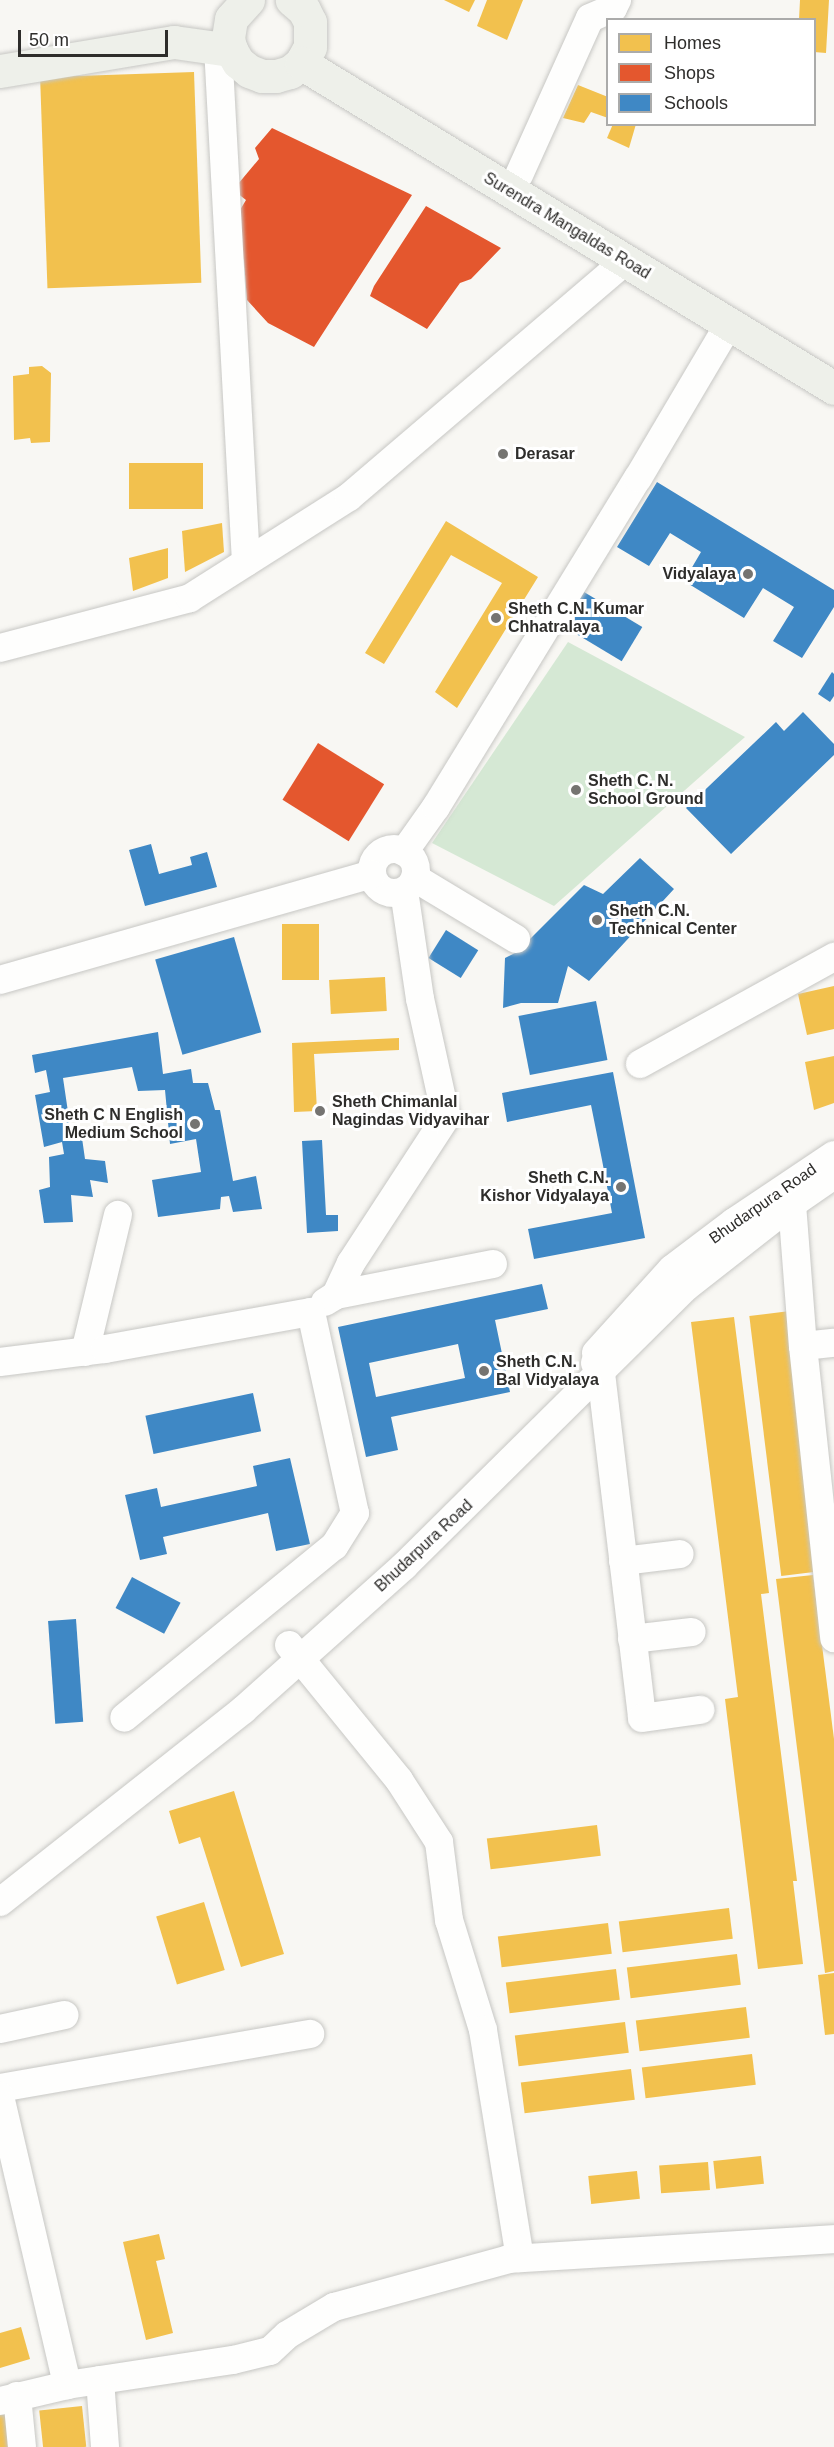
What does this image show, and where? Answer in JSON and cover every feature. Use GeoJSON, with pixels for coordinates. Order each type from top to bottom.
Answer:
{"type":"FeatureCollection","features":[{"type":"Feature","properties":{"kind":"main road"},"geometry":{"type":"LineString","coordinates":[[232,22],[238,62],[249,71],[262,76],[276,76],[290,72],[305,55],[310,22],[294,0]]}},
{"type":"Feature","properties":{"kind":"main road"},"geometry":{"type":"LineString","coordinates":[[0,53],[171,25],[232,22]]}},
{"type":"Feature","properties":{"kind":"main road"},"geometry":{"type":"LineString","coordinates":[[0,71],[174,42],[232,22]]}},
{"type":"Feature","properties":{"kind":"main road","name":"Surendra Mangaldas Road"},"geometry":{"type":"LineString","coordinates":[[305,55],[519,175],[834,367]]}},
{"type":"Feature","properties":{"kind":"main road","name":"Surendra Mangaldas Road"},"geometry":{"type":"LineString","coordinates":[[305,55],[625,261],[834,388]]}},
{"type":"Feature","properties":{"kind":"street"},"geometry":{"type":"LineString","coordinates":[[519,175],[590,18],[613,8],[617,0]]}},
{"type":"Feature","properties":{"kind":"street"},"geometry":{"type":"LineString","coordinates":[[232,22],[246,562]]}},
{"type":"Feature","properties":{"kind":"street"},"geometry":{"type":"LineString","coordinates":[[0,648],[190,598],[349,497],[625,261]]}},
{"type":"Feature","properties":{"kind":"street"},"geometry":{"type":"LineString","coordinates":[[516,939],[408,874],[391,850],[383,852],[372,865],[371,874],[380,889],[387,892],[408,874],[436,807],[626,498],[729,324]]}},
{"type":"Feature","properties":{"kind":"street"},"geometry":{"type":"LineString","coordinates":[[0,980],[371,874]]}},
{"type":"Feature","properties":{"kind":"street"},"geometry":{"type":"LineString","coordinates":[[336,1295],[351,1263],[446,1117],[420,999],[408,874]]}},
{"type":"Feature","properties":{"kind":"street"},"geometry":{"type":"LineString","coordinates":[[640,1064],[834,957]]}},
{"type":"Feature","properties":{"kind":"street","name":"Bhudarpura Road"},"geometry":{"type":"LineString","coordinates":[[0,1880],[404,1566],[460,1499],[596,1366],[834,1155]]}},
{"type":"Feature","properties":{"kind":"street","name":"Bhudarpura Road"},"geometry":{"type":"LineString","coordinates":[[789,1195],[834,1175]]}},
{"type":"Feature","properties":{"kind":"street"},"geometry":{"type":"LineString","coordinates":[[789,1195],[834,1632]]}},
{"type":"Feature","properties":{"kind":"street"},"geometry":{"type":"LineString","coordinates":[[85,1352],[118,1215]]}},
{"type":"Feature","properties":{"kind":"street"},"geometry":{"type":"LineString","coordinates":[[0,1362],[85,1352],[311,1312],[336,1295],[493,1264]]}},
{"type":"Feature","properties":{"kind":"street"},"geometry":{"type":"LineString","coordinates":[[124,1718],[334,1546],[355,1513],[311,1312]]}},
{"type":"Feature","properties":{"kind":"street"},"geometry":{"type":"LineString","coordinates":[[803,1346],[834,1343]]}},
{"type":"Feature","properties":{"kind":"street"},"geometry":{"type":"LineString","coordinates":[[596,1366],[642,1718],[700,1710]]}},
{"type":"Feature","properties":{"kind":"street"},"geometry":{"type":"LineString","coordinates":[[623,1561],[681,1554]]}},
{"type":"Feature","properties":{"kind":"street"},"geometry":{"type":"LineString","coordinates":[[632,1639],[692,1632]]}},
{"type":"Feature","properties":{"kind":"street"},"geometry":{"type":"LineString","coordinates":[[294,1652],[399,1780],[439,1842],[449,1920],[483,2030],[520,2258]]}},
{"type":"Feature","properties":{"kind":"street","name":"Bhudarpura Road"},"geometry":{"type":"LineString","coordinates":[[0,1902],[243,1710],[294,1652]]}},
{"type":"Feature","properties":{"kind":"street"},"geometry":{"type":"LineString","coordinates":[[0,2029],[65,2015]]}},
{"type":"Feature","properties":{"kind":"street"},"geometry":{"type":"LineString","coordinates":[[0,2088],[310,2034]]}},
{"type":"Feature","properties":{"kind":"street"},"geometry":{"type":"LineString","coordinates":[[0,2097],[67,2385]]}},
{"type":"Feature","properties":{"kind":"street"},"geometry":{"type":"LineString","coordinates":[[22,2447],[9,2399],[67,2385],[233,2360],[270,2351],[287,2334],[334,2307],[509,2259],[834,2239]]}},
{"type":"Feature","properties":{"kind":"street"},"geometry":{"type":"LineString","coordinates":[[100,2380],[105,2447]]}},
{"type":"Feature","properties":{"kind":"green space","name":"Sheth C. N. School Ground"},"geometry":{"type":"Polygon","coordinates":[[[568,642],[745,737],[554,906],[432,843],[568,642]]]}},
{"type":"Feature","properties":{"kind":"building: Homes"},"geometry":{"type":"Polygon","coordinates":[[[444,0],[475,0],[469,12],[444,0]]]}},
{"type":"Feature","properties":{"kind":"building: Homes"},"geometry":{"type":"Polygon","coordinates":[[[487,0],[523,0],[507,40],[477,26],[487,0]]]}},
{"type":"Feature","properties":{"kind":"building: Homes"},"geometry":{"type":"Polygon","coordinates":[[[800,0],[829,0],[826,53],[816,52],[816,18],[799,18],[800,0]]]}},
{"type":"Feature","properties":{"kind":"building: Homes"},"geometry":{"type":"Polygon","coordinates":[[[194,72],[201,283],[47,288],[40,77],[194,72]]]}},
{"type":"Feature","properties":{"kind":"building: Homes"},"geometry":{"type":"Polygon","coordinates":[[[578,85],[606,96],[606,117],[591,112],[584,123],[563,118],[578,85]]]}},
{"type":"Feature","properties":{"kind":"building: Homes"},"geometry":{"type":"Polygon","coordinates":[[[612,126],[635,126],[629,148],[607,138],[612,126]]]}},
{"type":"Feature","properties":{"kind":"building: Homes"},"geometry":{"type":"Polygon","coordinates":[[[42,366],[51,373],[50,442],[31,443],[30,438],[14,440],[13,376],[29,374],[29,367],[42,366]]]}},
{"type":"Feature","properties":{"kind":"building: Homes"},"geometry":{"type":"Polygon","coordinates":[[[129,463],[203,463],[203,509],[129,509],[129,463]]]}},
{"type":"Feature","properties":{"kind":"building: Homes","name":"Sheth C.N. Kumar Chhatralaya"},"geometry":{"type":"Polygon","coordinates":[[[446,521],[538,577],[457,708],[435,692],[502,583],[451,555],[384,664],[365,653],[446,521]]]}},
{"type":"Feature","properties":{"kind":"building: Homes"},"geometry":{"type":"Polygon","coordinates":[[[222,523],[224,552],[185,572],[182,531],[222,523]]]}},
{"type":"Feature","properties":{"kind":"building: Homes"},"geometry":{"type":"Polygon","coordinates":[[[168,548],[168,578],[133,591],[129,558],[168,548]]]}},
{"type":"Feature","properties":{"kind":"building: Homes"},"geometry":{"type":"Polygon","coordinates":[[[282,924],[319,924],[319,980],[282,980],[282,924]]]}},
{"type":"Feature","properties":{"kind":"building: Homes"},"geometry":{"type":"Polygon","coordinates":[[[385,977],[387,1011],[331,1014],[329,980],[385,977]]]}},
{"type":"Feature","properties":{"kind":"building: Homes"},"geometry":{"type":"Polygon","coordinates":[[[834,986],[834,1029],[807,1035],[798,994],[834,986]]]}},
{"type":"Feature","properties":{"kind":"building: Homes"},"geometry":{"type":"Polygon","coordinates":[[[399,1038],[399,1050],[314,1054],[317,1111],[294,1112],[292,1043],[399,1038]]]}},
{"type":"Feature","properties":{"kind":"building: Homes"},"geometry":{"type":"Polygon","coordinates":[[[834,1056],[834,1103],[814,1110],[805,1062],[834,1056]]]}},
{"type":"Feature","properties":{"kind":"building: Homes"},"geometry":{"type":"Polygon","coordinates":[[[790,1311],[822,1571],[781,1576],[749,1316],[790,1311]]]}},
{"type":"Feature","properties":{"kind":"building: Homes"},"geometry":{"type":"Polygon","coordinates":[[[734,1317],[769,1593],[761,1594],[797,1881],[793,1881],[803,1964],[758,1969],[725,1699],[738,1697],[691,1322],[734,1317]]]}},
{"type":"Feature","properties":{"kind":"building: Homes"},"geometry":{"type":"Polygon","coordinates":[[[813,1575],[834,1739],[834,1971],[825,1973],[776,1579],[813,1575]]]}},
{"type":"Feature","properties":{"kind":"building: Homes"},"geometry":{"type":"Polygon","coordinates":[[[234,1791],[284,1954],[241,1967],[200,1837],[179,1844],[169,1811],[234,1791]]]}},
{"type":"Feature","properties":{"kind":"building: Homes"},"geometry":{"type":"Polygon","coordinates":[[[597,1825],[601,1856],[491,1869],[487,1839],[597,1825]]]}},
{"type":"Feature","properties":{"kind":"building: Homes"},"geometry":{"type":"Polygon","coordinates":[[[204,1902],[225,1970],[177,1985],[156,1917],[204,1902]]]}},
{"type":"Feature","properties":{"kind":"building: Homes"},"geometry":{"type":"Polygon","coordinates":[[[729,1908],[733,1939],[623,1952],[619,1922],[729,1908]]]}},
{"type":"Feature","properties":{"kind":"building: Homes"},"geometry":{"type":"Polygon","coordinates":[[[608,1923],[612,1954],[502,1967],[498,1937],[608,1923]]]}},
{"type":"Feature","properties":{"kind":"building: Homes"},"geometry":{"type":"Polygon","coordinates":[[[737,1954],[741,1985],[631,1998],[627,1968],[737,1954]]]}},
{"type":"Feature","properties":{"kind":"building: Homes"},"geometry":{"type":"Polygon","coordinates":[[[616,1969],[620,2000],[510,2013],[506,1983],[616,1969]]]}},
{"type":"Feature","properties":{"kind":"building: Homes"},"geometry":{"type":"Polygon","coordinates":[[[834,1973],[834,2034],[825,2035],[818,1975],[834,1973]]]}},
{"type":"Feature","properties":{"kind":"building: Homes"},"geometry":{"type":"Polygon","coordinates":[[[746,2007],[750,2038],[640,2051],[636,2021],[746,2007]]]}},
{"type":"Feature","properties":{"kind":"building: Homes"},"geometry":{"type":"Polygon","coordinates":[[[625,2022],[629,2053],[519,2066],[515,2036],[625,2022]]]}},
{"type":"Feature","properties":{"kind":"building: Homes"},"geometry":{"type":"Polygon","coordinates":[[[752,2054],[756,2085],[646,2098],[642,2068],[752,2054]]]}},
{"type":"Feature","properties":{"kind":"building: Homes"},"geometry":{"type":"Polygon","coordinates":[[[631,2069],[635,2100],[525,2113],[521,2083],[631,2069]]]}},
{"type":"Feature","properties":{"kind":"building: Homes"},"geometry":{"type":"Polygon","coordinates":[[[761,2156],[764,2184],[716,2189],[713,2161],[761,2156]]]}},
{"type":"Feature","properties":{"kind":"building: Homes"},"geometry":{"type":"Polygon","coordinates":[[[708,2162],[710,2190],[661,2193],[659,2165],[708,2162]]]}},
{"type":"Feature","properties":{"kind":"building: Homes"},"geometry":{"type":"Polygon","coordinates":[[[637,2171],[640,2199],[591,2204],[588,2176],[637,2171]]]}},
{"type":"Feature","properties":{"kind":"building: Homes"},"geometry":{"type":"Polygon","coordinates":[[[159,2234],[165,2259],[156,2261],[173,2333],[146,2340],[123,2242],[159,2234]]]}},
{"type":"Feature","properties":{"kind":"building: Homes"},"geometry":{"type":"Polygon","coordinates":[[[21,2327],[30,2359],[0,2368],[0,2333],[21,2327]]]}},
{"type":"Feature","properties":{"kind":"building: Homes"},"geometry":{"type":"Polygon","coordinates":[[[82,2406],[86,2447],[43,2447],[39,2410],[82,2406]]]}},
{"type":"Feature","properties":{"kind":"building: Homes"},"geometry":{"type":"Polygon","coordinates":[[[7,2414],[11,2447],[0,2447],[0,2415],[7,2414]]]}},
{"type":"Feature","properties":{"kind":"building: Shops"},"geometry":{"type":"Polygon","coordinates":[[[272,128],[412,195],[314,347],[268,323],[247,300],[244,261],[231,225],[246,200],[233,190],[259,159],[255,148],[272,128]]]}},
{"type":"Feature","properties":{"kind":"building: Shops"},"geometry":{"type":"Polygon","coordinates":[[[426,206],[501,248],[471,279],[460,283],[427,329],[370,296],[374,286],[426,206]]]}},
{"type":"Feature","properties":{"kind":"building: Shops"},"geometry":{"type":"Polygon","coordinates":[[[318,743],[384,784],[349,841],[282,800],[318,743]]]}},
{"type":"Feature","properties":{"kind":"building: Schools","name":"Vidyalaya"},"geometry":{"type":"Polygon","coordinates":[[[657,482],[834,590],[834,607],[802,658],[773,641],[794,607],[763,588],[744,618],[684,581],[701,552],[670,533],[649,566],[617,547],[657,482]]]}},
{"type":"Feature","properties":{"kind":"building: Schools"},"geometry":{"type":"Polygon","coordinates":[[[584,592],[642,627],[622,661],[563,626],[584,592]]]}},
{"type":"Feature","properties":{"kind":"building: Schools"},"geometry":{"type":"Polygon","coordinates":[[[832,672],[834,674],[834,696],[830,702],[818,694],[832,672]]]}},
{"type":"Feature","properties":{"kind":"building: Schools"},"geometry":{"type":"Polygon","coordinates":[[[803,712],[834,744],[834,755],[731,854],[686,808],[776,722],[784,731],[803,712]]]}},
{"type":"Feature","properties":{"kind":"building: Schools"},"geometry":{"type":"Polygon","coordinates":[[[151,844],[159,874],[192,865],[190,857],[207,852],[217,887],[145,906],[129,850],[151,844]]]}},
{"type":"Feature","properties":{"kind":"building: Schools","name":"Sheth C.N. Technical Center"},"geometry":{"type":"Polygon","coordinates":[[[640,858],[674,889],[589,981],[568,966],[558,1003],[521,1003],[503,1008],[505,958],[517,952],[584,885],[603,894],[640,858]]]}},
{"type":"Feature","properties":{"kind":"building: Schools"},"geometry":{"type":"Polygon","coordinates":[[[446,930],[478,950],[461,978],[429,958],[446,930]]]}},
{"type":"Feature","properties":{"kind":"building: Schools"},"geometry":{"type":"Polygon","coordinates":[[[234,937],[261,1032],[182,1055],[155,960],[234,937]]]}},
{"type":"Feature","properties":{"kind":"building: Schools"},"geometry":{"type":"Polygon","coordinates":[[[596,1001],[607,1060],[530,1075],[518,1016],[596,1001]]]}},
{"type":"Feature","properties":{"kind":"building: Schools","name":"Sheth C N English Medium School"},"geometry":{"type":"Polygon","coordinates":[[[158,1032],[163,1074],[191,1069],[193,1083],[208,1083],[215,1110],[220,1110],[233,1181],[256,1176],[262,1209],[233,1212],[229,1196],[221,1197],[220,1209],[158,1217],[152,1180],[201,1172],[196,1139],[170,1144],[165,1090],[138,1091],[132,1067],[63,1078],[72,1139],[82,1138],[85,1159],[105,1161],[108,1183],[90,1180],[93,1197],[71,1195],[73,1222],[44,1223],[39,1190],[50,1187],[49,1157],[64,1154],[62,1142],[44,1147],[35,1095],[50,1092],[46,1070],[35,1073],[32,1055],[158,1032]]]}},
{"type":"Feature","properties":{"kind":"building: Schools","name":"Sheth C.N. Kishor Vidyalaya"},"geometry":{"type":"Polygon","coordinates":[[[613,1072],[645,1238],[534,1259],[528,1229],[612,1213],[602,1160],[591,1105],[507,1122],[502,1093],[613,1072]]]}},
{"type":"Feature","properties":{"kind":"building: Schools"},"geometry":{"type":"Polygon","coordinates":[[[322,1140],[326,1215],[338,1215],[338,1231],[307,1233],[302,1141],[322,1140]]]}},
{"type":"Feature","properties":{"kind":"building: Schools","name":"Sheth C.N. Bal Vidyalaya"},"geometry":{"type":"Polygon","coordinates":[[[542,1284],[548,1309],[495,1320],[510,1392],[391,1417],[398,1450],[366,1457],[338,1327],[542,1284]],[[458,1344],[369,1363],[376,1397],[465,1378],[458,1344]]]}},
{"type":"Feature","properties":{"kind":"building: Schools"},"geometry":{"type":"Polygon","coordinates":[[[253,1393],[261,1431],[154,1454],[145,1416],[253,1393]]]}},
{"type":"Feature","properties":{"kind":"building: Schools"},"geometry":{"type":"Polygon","coordinates":[[[290,1458],[310,1544],[276,1551],[268,1513],[163,1537],[167,1554],[140,1560],[125,1495],[157,1488],[161,1507],[257,1486],[253,1466],[290,1458]]]}},
{"type":"Feature","properties":{"kind":"building: Schools"},"geometry":{"type":"Polygon","coordinates":[[[132,1577],[181,1603],[164,1634],[116,1608],[132,1577]]]}},
{"type":"Feature","properties":{"kind":"building: Schools"},"geometry":{"type":"Polygon","coordinates":[[[76,1619],[83,1722],[55,1724],[48,1621],[76,1619]]]}},
{"type":"Feature","properties":{"kind":"place","name":"Derasar"},"geometry":{"type":"Point","coordinates":[503,454]}},
{"type":"Feature","properties":{"kind":"place","name":"Vidyalaya"},"geometry":{"type":"Point","coordinates":[748,574]}},
{"type":"Feature","properties":{"kind":"place","name":"Sheth C.N. Kumar Chhatralaya"},"geometry":{"type":"Point","coordinates":[496,618]}},
{"type":"Feature","properties":{"kind":"place","name":"Sheth C. N. School Ground"},"geometry":{"type":"Point","coordinates":[576,790]}},
{"type":"Feature","properties":{"kind":"place","name":"Sheth C.N. Technical Center"},"geometry":{"type":"Point","coordinates":[597,920]}},
{"type":"Feature","properties":{"kind":"place","name":"Sheth Chimanlal Nagindas Vidyavihar"},"geometry":{"type":"Point","coordinates":[320,1111]}},
{"type":"Feature","properties":{"kind":"place","name":"Sheth C N English Medium School"},"geometry":{"type":"Point","coordinates":[195,1124]}},
{"type":"Feature","properties":{"kind":"place","name":"Sheth C.N. Kishor Vidyalaya"},"geometry":{"type":"Point","coordinates":[621,1187]}},
{"type":"Feature","properties":{"kind":"place","name":"Sheth C.N. Bal Vidyalaya"},"geometry":{"type":"Point","coordinates":[484,1371]}}]}
